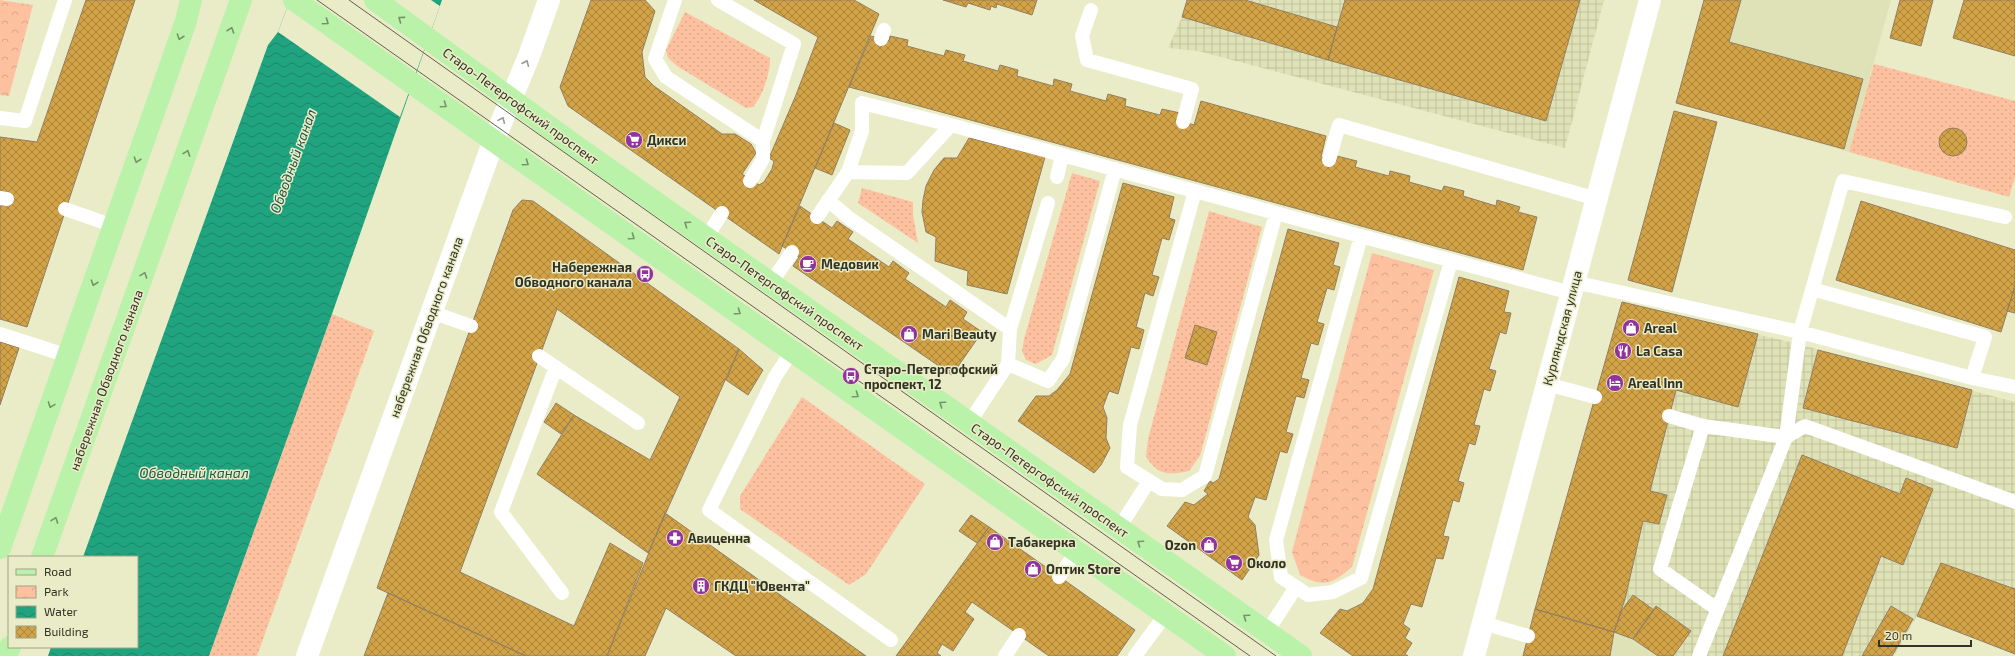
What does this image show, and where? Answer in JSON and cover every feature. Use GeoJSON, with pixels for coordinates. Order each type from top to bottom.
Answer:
{"type":"FeatureCollection","features":[{"type":"Feature","properties":{"kind":"main road"},"geometry":{"type":"LineString","coordinates":[[0,548],[186,21],[192,0]]}},
{"type":"Feature","properties":{"kind":"main road","name":"набережная Обводного канала"},"geometry":{"type":"LineString","coordinates":[[42,556],[242,0]]}},
{"type":"Feature","properties":{"kind":"main road"},"geometry":{"type":"LineString","coordinates":[[294,0],[1225,656]]}},
{"type":"Feature","properties":{"kind":"main road","name":"Старо-Петергофский проспект"},"geometry":{"type":"LineString","coordinates":[[375,0],[706,238],[1301,656]]}},
{"type":"Feature","properties":{"kind":"street","name":"набережная Обводного канала"},"geometry":{"type":"LineString","coordinates":[[307,656],[494,140],[530,56],[549,0]]}},
{"type":"Feature","properties":{"kind":"street","name":"Курляндская улица"},"geometry":{"type":"LineString","coordinates":[[1474,656],[1650,0]]}},
{"type":"Feature","properties":{"kind":"lane"},"geometry":{"type":"LineString","coordinates":[[0,118],[25,121],[65,0]]}},
{"type":"Feature","properties":{"kind":"lane"},"geometry":{"type":"LineString","coordinates":[[675,0],[655,59],[666,77],[764,141]]}},
{"type":"Feature","properties":{"kind":"lane"},"geometry":{"type":"LineString","coordinates":[[718,0],[794,44],[764,141],[763,159],[750,181]]}},
{"type":"Feature","properties":{"kind":"lane"},"geometry":{"type":"LineString","coordinates":[[1091,10],[1082,36],[1087,60],[1192,89],[1183,122]]}},
{"type":"Feature","properties":{"kind":"lane"},"geometry":{"type":"LineString","coordinates":[[817,217],[848,172],[862,131],[862,103],[951,125],[1115,170],[1167,179],[1195,191],[1276,213],[1313,219],[1361,236],[1451,260],[1573,287],[1800,332],[1972,378],[2015,387]]}},
{"type":"Feature","properties":{"kind":"lane"},"geometry":{"type":"LineString","coordinates":[[848,172],[907,173],[951,125]]}},
{"type":"Feature","properties":{"kind":"lane"},"geometry":{"type":"LineString","coordinates":[[1329,160],[1339,125],[1596,199]]}},
{"type":"Feature","properties":{"kind":"lane"},"geometry":{"type":"LineString","coordinates":[[1056,177],[1062,155]]}},
{"type":"Feature","properties":{"kind":"lane"},"geometry":{"type":"LineString","coordinates":[[1008,364],[1048,381],[1063,359],[1115,170]]}},
{"type":"Feature","properties":{"kind":"lane"},"geometry":{"type":"LineString","coordinates":[[1699,656],[1786,437],[1800,332],[1843,180],[2005,217]]}},
{"type":"Feature","properties":{"kind":"lane"},"geometry":{"type":"LineString","coordinates":[[1195,191],[1130,425],[1127,467],[1162,489],[1182,490],[1206,476],[1276,213]]}},
{"type":"Feature","properties":{"kind":"lane"},"geometry":{"type":"LineString","coordinates":[[828,200],[849,218],[1010,329]]}},
{"type":"Feature","properties":{"kind":"lane"},"geometry":{"type":"LineString","coordinates":[[969,422],[1008,364],[1010,329],[1048,203]]}},
{"type":"Feature","properties":{"kind":"lane"},"geometry":{"type":"LineString","coordinates":[[65,209],[114,226]]}},
{"type":"Feature","properties":{"kind":"lane"},"geometry":{"type":"LineString","coordinates":[[706,238],[722,213]]}},
{"type":"Feature","properties":{"kind":"lane"},"geometry":{"type":"LineString","coordinates":[[1361,236],[1276,540],[1281,577],[1308,595],[1333,592],[1361,578],[1451,260]]}},
{"type":"Feature","properties":{"kind":"lane"},"geometry":{"type":"LineString","coordinates":[[771,283],[792,252]]}},
{"type":"Feature","properties":{"kind":"lane"},"geometry":{"type":"LineString","coordinates":[[1812,288],[1985,337],[1972,378]]}},
{"type":"Feature","properties":{"kind":"lane"},"geometry":{"type":"LineString","coordinates":[[431,312],[471,326]]}},
{"type":"Feature","properties":{"kind":"lane"},"geometry":{"type":"LineString","coordinates":[[0,334],[68,356]]}},
{"type":"Feature","properties":{"kind":"lane"},"geometry":{"type":"LineString","coordinates":[[792,351],[775,377],[709,510],[891,640]]}},
{"type":"Feature","properties":{"kind":"lane"},"geometry":{"type":"LineString","coordinates":[[539,356],[638,423]]}},
{"type":"Feature","properties":{"kind":"lane"},"geometry":{"type":"LineString","coordinates":[[556,367],[501,512],[562,593]]}},
{"type":"Feature","properties":{"kind":"lane"},"geometry":{"type":"LineString","coordinates":[[1547,384],[1595,397]]}},
{"type":"Feature","properties":{"kind":"lane"},"geometry":{"type":"LineString","coordinates":[[1669,416],[1703,426],[1786,437],[1806,426],[2015,502]]}},
{"type":"Feature","properties":{"kind":"lane"},"geometry":{"type":"LineString","coordinates":[[1703,426],[1660,570],[1718,609]]}},
{"type":"Feature","properties":{"kind":"lane"},"geometry":{"type":"LineString","coordinates":[[1119,528],[1149,481]]}},
{"type":"Feature","properties":{"kind":"lane"},"geometry":{"type":"LineString","coordinates":[[1059,577],[1077,551]]}},
{"type":"Feature","properties":{"kind":"lane"},"geometry":{"type":"LineString","coordinates":[[1266,632],[1296,587]]}},
{"type":"Feature","properties":{"kind":"lane"},"geometry":{"type":"LineString","coordinates":[[1135,656],[1166,614]]}},
{"type":"Feature","properties":{"kind":"lane"},"geometry":{"type":"LineString","coordinates":[[1483,623],[1528,636]]}},
{"type":"Feature","properties":{"kind":"lane"},"geometry":{"type":"LineString","coordinates":[[1005,656],[1019,635]]}},
{"type":"Feature","properties":{"kind":"shaded area"},"geometry":{"type":"Polygon","coordinates":[[[1187,0],[1604,0],[1565,148],[1198,51],[1168,48],[1182,17],[1187,0]]]}},
{"type":"Feature","properties":{"kind":"shaded area"},"geometry":{"type":"Polygon","coordinates":[[[1704,0],[1891,0],[1849,152],[1676,103],[1704,0]]]}},
{"type":"Feature","properties":{"kind":"shaded area"},"geometry":{"type":"Polygon","coordinates":[[[1622,302],[1798,344],[2015,402],[2015,654],[1917,616],[1894,656],[1658,656],[1633,639],[1535,609],[1622,302]]]}},
{"type":"Feature","properties":{"kind":"shaded area"},"geometry":{"type":"Polygon","coordinates":[[[1535,609],[1633,639],[1658,656],[1523,656],[1535,609]]]}},
{"type":"Feature","properties":{"kind":"green space"},"geometry":{"type":"Polygon","coordinates":[[[0,0],[33,5],[9,96],[0,95],[0,0]]]}},
{"type":"Feature","properties":{"kind":"green space"},"geometry":{"type":"Polygon","coordinates":[[[685,12],[770,58],[769,71],[765,84],[760,97],[753,107],[746,108],[677,66],[668,58],[666,50],[685,12]]]}},
{"type":"Feature","properties":{"kind":"green space"},"geometry":{"type":"Polygon","coordinates":[[[1874,64],[2015,101],[2015,177],[2009,197],[1849,152],[1874,64]]]}},
{"type":"Feature","properties":{"kind":"green space"},"geometry":{"type":"Polygon","coordinates":[[[1072,173],[1100,181],[1052,355],[1036,364],[1026,360],[1022,351],[1024,339],[1072,173]]]}},
{"type":"Feature","properties":{"kind":"green space"},"geometry":{"type":"Polygon","coordinates":[[[862,188],[913,202],[913,216],[918,243],[858,203],[862,188]]]}},
{"type":"Feature","properties":{"kind":"green space"},"geometry":{"type":"Polygon","coordinates":[[[1209,211],[1262,227],[1200,456],[1189,471],[1164,473],[1155,468],[1146,457],[1148,439],[1209,211]]]}},
{"type":"Feature","properties":{"kind":"green space"},"geometry":{"type":"Polygon","coordinates":[[[1372,253],[1434,270],[1352,567],[1333,580],[1322,583],[1315,582],[1300,575],[1292,552],[1372,253]]]}},
{"type":"Feature","properties":{"kind":"green space"},"geometry":{"type":"Polygon","coordinates":[[[332,314],[374,331],[257,656],[209,656],[332,314]]]}},
{"type":"Feature","properties":{"kind":"green space"},"geometry":{"type":"Polygon","coordinates":[[[802,397],[925,484],[866,574],[849,585],[740,509],[740,496],[802,397]]]}},
{"type":"Feature","properties":{"kind":"water","name":"Обводный канал"},"geometry":{"type":"Polygon","coordinates":[[[290,0],[442,0],[332,314],[209,656],[48,656],[51,648],[138,648],[138,556],[83,556],[268,45],[278,32],[290,0]]]}},
{"type":"Feature","properties":{"kind":"pier"},"geometry":{"type":"Polygon","coordinates":[[[290,0],[431,0],[440,6],[400,117],[278,32],[290,0]]]}},
{"type":"Feature","properties":{"kind":"building"},"geometry":{"type":"Polygon","coordinates":[[[86,0],[135,0],[27,327],[0,319],[0,206],[6,205],[8,192],[0,191],[0,137],[37,142],[86,0]]]}},
{"type":"Feature","properties":{"kind":"building"},"geometry":{"type":"Polygon","coordinates":[[[591,0],[645,0],[655,11],[642,52],[645,77],[654,86],[722,134],[735,134],[751,144],[756,153],[742,174],[759,185],[764,182],[772,169],[774,161],[769,158],[796,95],[818,37],[754,0],[854,0],[879,14],[779,254],[568,106],[560,87],[591,0]]]}},
{"type":"Feature","properties":{"kind":"building"},"geometry":{"type":"Polygon","coordinates":[[[943,0],[1037,0],[1032,15],[997,4],[996,8],[991,6],[990,10],[968,3],[966,7],[943,0]]]}},
{"type":"Feature","properties":{"kind":"building"},"geometry":{"type":"Polygon","coordinates":[[[1187,0],[1245,0],[1337,27],[1328,60],[1182,17],[1187,0]]]}},
{"type":"Feature","properties":{"kind":"building"},"geometry":{"type":"Polygon","coordinates":[[[1345,0],[1580,0],[1546,121],[1328,60],[1345,0]]]}},
{"type":"Feature","properties":{"kind":"building"},"geometry":{"type":"Polygon","coordinates":[[[1704,0],[1741,0],[1729,42],[1863,79],[1844,149],[1676,103],[1704,0]]]}},
{"type":"Feature","properties":{"kind":"building"},"geometry":{"type":"Polygon","coordinates":[[[1900,0],[1933,0],[1921,46],[1890,38],[1900,0]]]}},
{"type":"Feature","properties":{"kind":"building"},"geometry":{"type":"Polygon","coordinates":[[[1964,0],[2015,0],[2015,56],[1953,38],[1964,0]]]}},
{"type":"Feature","properties":{"kind":"building"},"geometry":{"type":"Polygon","coordinates":[[[871,36],[889,41],[890,36],[908,40],[907,46],[944,56],[946,50],[965,55],[963,61],[998,71],[1000,65],[1018,70],[1017,76],[1053,86],[1054,79],[1072,84],[1070,91],[1106,101],[1108,94],[1126,99],[1125,106],[1160,115],[1162,109],[1180,113],[1178,120],[1194,125],[1201,101],[1326,136],[1321,157],[1335,162],[1337,156],[1357,161],[1355,167],[1389,176],[1390,171],[1410,176],[1409,182],[1442,191],[1444,186],[1464,191],[1463,196],[1496,206],[1497,200],[1520,207],[1518,212],[1537,217],[1523,270],[849,87],[871,36]]]}},
{"type":"Feature","properties":{"kind":"building"},"geometry":{"type":"Polygon","coordinates":[[[1674,111],[1717,122],[1672,292],[1628,280],[1674,111]]]}},
{"type":"Feature","properties":{"kind":"building"},"geometry":{"type":"Polygon","coordinates":[[[834,123],[850,130],[832,175],[815,168],[834,123]]]}},
{"type":"Feature","properties":{"kind":"building"},"geometry":{"type":"Polygon","coordinates":[[[1953,128],[1963,132],[1967,142],[1963,152],[1953,156],[1943,152],[1939,142],[1943,132],[1953,128]]]}},
{"type":"Feature","properties":{"kind":"building"},"geometry":{"type":"Polygon","coordinates":[[[969,138],[1045,157],[1007,294],[967,285],[968,271],[935,261],[936,237],[926,232],[922,212],[926,186],[934,170],[944,158],[957,158],[969,138]]]}},
{"type":"Feature","properties":{"kind":"building"},"geometry":{"type":"Polygon","coordinates":[[[1123,183],[1174,197],[1169,218],[1175,220],[1169,240],[1162,238],[1152,275],[1159,277],[1153,296],[1145,293],[1136,327],[1144,330],[1139,349],[1131,347],[1118,394],[1109,391],[1103,407],[1107,418],[1106,438],[1110,448],[1101,465],[1094,473],[1018,421],[1036,396],[1049,396],[1057,390],[1070,374],[1123,183]]]}},
{"type":"Feature","properties":{"kind":"building"},"geometry":{"type":"Polygon","coordinates":[[[522,200],[533,201],[739,349],[648,553],[537,474],[574,415],[650,460],[680,397],[557,309],[460,572],[574,626],[610,543],[643,563],[607,656],[526,656],[377,588],[513,210],[522,200]]]}},
{"type":"Feature","properties":{"kind":"building"},"geometry":{"type":"Polygon","coordinates":[[[1861,201],[2015,250],[2015,286],[2001,332],[1836,280],[1861,201]]]}},
{"type":"Feature","properties":{"kind":"building"},"geometry":{"type":"Polygon","coordinates":[[[800,206],[832,228],[837,221],[853,232],[848,239],[889,267],[893,261],[909,273],[905,279],[946,307],[950,300],[967,312],[963,319],[982,332],[952,375],[793,266],[799,257],[782,246],[800,206]]]}},
{"type":"Feature","properties":{"kind":"building"},"geometry":{"type":"Polygon","coordinates":[[[1288,229],[1339,243],[1333,265],[1340,267],[1334,290],[1327,288],[1317,322],[1324,324],[1318,345],[1311,343],[1301,378],[1309,380],[1304,398],[1296,396],[1286,432],[1293,434],[1287,453],[1280,451],[1266,500],[1255,497],[1248,517],[1255,525],[1259,555],[1242,580],[1167,526],[1185,502],[1194,505],[1208,494],[1204,491],[1210,481],[1213,483],[1219,479],[1288,229]]]}},
{"type":"Feature","properties":{"kind":"building"},"geometry":{"type":"Polygon","coordinates":[[[1459,277],[1509,291],[1504,312],[1511,313],[1506,334],[1500,332],[1489,369],[1496,371],[1490,391],[1484,389],[1474,425],[1480,426],[1475,445],[1469,443],[1458,481],[1464,483],[1459,502],[1453,500],[1443,536],[1449,537],[1443,559],[1436,558],[1422,607],[1411,604],[1403,624],[1410,629],[1405,638],[1412,643],[1405,654],[1408,656],[1353,656],[1320,633],[1340,609],[1347,611],[1363,603],[1373,589],[1459,277]]]}},
{"type":"Feature","properties":{"kind":"building"},"geometry":{"type":"Polygon","coordinates":[[[2015,286],[2015,313],[2007,311],[2015,286]]]}},
{"type":"Feature","properties":{"kind":"building"},"geometry":{"type":"Polygon","coordinates":[[[1622,302],[1758,334],[1738,407],[1676,390],[1650,491],[1667,495],[1659,524],[1643,521],[1625,599],[1614,632],[1535,609],[1622,302]]]}},
{"type":"Feature","properties":{"kind":"building"},"geometry":{"type":"Polygon","coordinates":[[[1195,325],[1217,332],[1207,365],[1185,358],[1195,325]]]}},
{"type":"Feature","properties":{"kind":"building"},"geometry":{"type":"Polygon","coordinates":[[[0,342],[19,348],[0,405],[0,342]]]}},
{"type":"Feature","properties":{"kind":"building"},"geometry":{"type":"Polygon","coordinates":[[[739,349],[763,370],[748,395],[726,380],[739,349]]]}},
{"type":"Feature","properties":{"kind":"building"},"geometry":{"type":"Polygon","coordinates":[[[1818,350],[1972,390],[1957,448],[1803,408],[1818,350]]]}},
{"type":"Feature","properties":{"kind":"building"},"geometry":{"type":"Polygon","coordinates":[[[556,403],[574,415],[561,434],[544,422],[556,403]]]}},
{"type":"Feature","properties":{"kind":"building"},"geometry":{"type":"Polygon","coordinates":[[[1802,455],[1900,494],[1906,478],[1933,489],[1903,565],[1881,556],[1842,656],[1723,656],[1802,455]]]}},
{"type":"Feature","properties":{"kind":"building","name":"ГКДЦ \"Ювента\""},"geometry":{"type":"Polygon","coordinates":[[[665,513],[866,656],[736,656],[666,608],[645,656],[607,656],[665,513]]]}},
{"type":"Feature","properties":{"kind":"building"},"geometry":{"type":"Polygon","coordinates":[[[971,515],[989,527],[977,543],[959,531],[971,515]]]}},
{"type":"Feature","properties":{"kind":"building"},"geometry":{"type":"Polygon","coordinates":[[[989,527],[1135,630],[1117,656],[1049,656],[972,602],[965,612],[974,619],[953,651],[942,644],[937,653],[941,656],[896,656],[989,527]]]}},
{"type":"Feature","properties":{"kind":"building"},"geometry":{"type":"Polygon","coordinates":[[[1941,563],[2015,589],[2015,654],[1917,616],[1941,563]]]}},
{"type":"Feature","properties":{"kind":"building"},"geometry":{"type":"Polygon","coordinates":[[[388,593],[526,656],[364,656],[388,593]]]}},
{"type":"Feature","properties":{"kind":"building"},"geometry":{"type":"Polygon","coordinates":[[[1633,595],[1654,610],[1633,639],[1614,632],[1622,610],[1633,595]]]}},
{"type":"Feature","properties":{"kind":"building"},"geometry":{"type":"Polygon","coordinates":[[[1656,606],[1691,631],[1673,656],[1658,656],[1633,639],[1656,606]]]}},
{"type":"Feature","properties":{"kind":"building"},"geometry":{"type":"Polygon","coordinates":[[[1891,606],[1913,619],[1892,656],[1862,656],[1891,606]]]}},
{"type":"Feature","properties":{"kind":"building"},"geometry":{"type":"Polygon","coordinates":[[[1535,609],[1614,632],[1610,656],[1523,656],[1535,609]]]}},
{"type":"Feature","properties":{"kind":"tram line"},"geometry":{"type":"LineString","coordinates":[[317,0],[1250,656]]}},
{"type":"Feature","properties":{"kind":"tram line"},"geometry":{"type":"LineString","coordinates":[[349,0],[1276,656]]}},
{"type":"Feature","properties":{"kind":"place","name":"Дикси"},"geometry":{"type":"Point","coordinates":[634,140]}},
{"type":"Feature","properties":{"kind":"place","name":"Медовик"},"geometry":{"type":"Point","coordinates":[808,264]}},
{"type":"Feature","properties":{"kind":"place","name":"Набережная Обводного канала"},"geometry":{"type":"Point","coordinates":[645,274]}},
{"type":"Feature","properties":{"kind":"place","name":"Areal"},"geometry":{"type":"Point","coordinates":[1631,328]}},
{"type":"Feature","properties":{"kind":"place","name":"Mari Beauty"},"geometry":{"type":"Point","coordinates":[909,334]}},
{"type":"Feature","properties":{"kind":"place","name":"La Casa"},"geometry":{"type":"Point","coordinates":[1623,351]}},
{"type":"Feature","properties":{"kind":"place","name":"Старо-Петергофский проспект, 12"},"geometry":{"type":"Point","coordinates":[851,376]}},
{"type":"Feature","properties":{"kind":"place","name":"Areal Inn"},"geometry":{"type":"Point","coordinates":[1615,383]}},
{"type":"Feature","properties":{"kind":"place","name":"Авиценна"},"geometry":{"type":"Point","coordinates":[675,538]}},
{"type":"Feature","properties":{"kind":"place","name":"Табакерка"},"geometry":{"type":"Point","coordinates":[995,542]}},
{"type":"Feature","properties":{"kind":"place","name":"Ozon"},"geometry":{"type":"Point","coordinates":[1209,545]}},
{"type":"Feature","properties":{"kind":"place","name":"Около"},"geometry":{"type":"Point","coordinates":[1234,563]}},
{"type":"Feature","properties":{"kind":"place","name":"Оптик Store"},"geometry":{"type":"Point","coordinates":[1033,569]}},
{"type":"Feature","properties":{"kind":"place","name":"ГКДЦ \"Ювента\""},"geometry":{"type":"Point","coordinates":[701,586]}}]}
